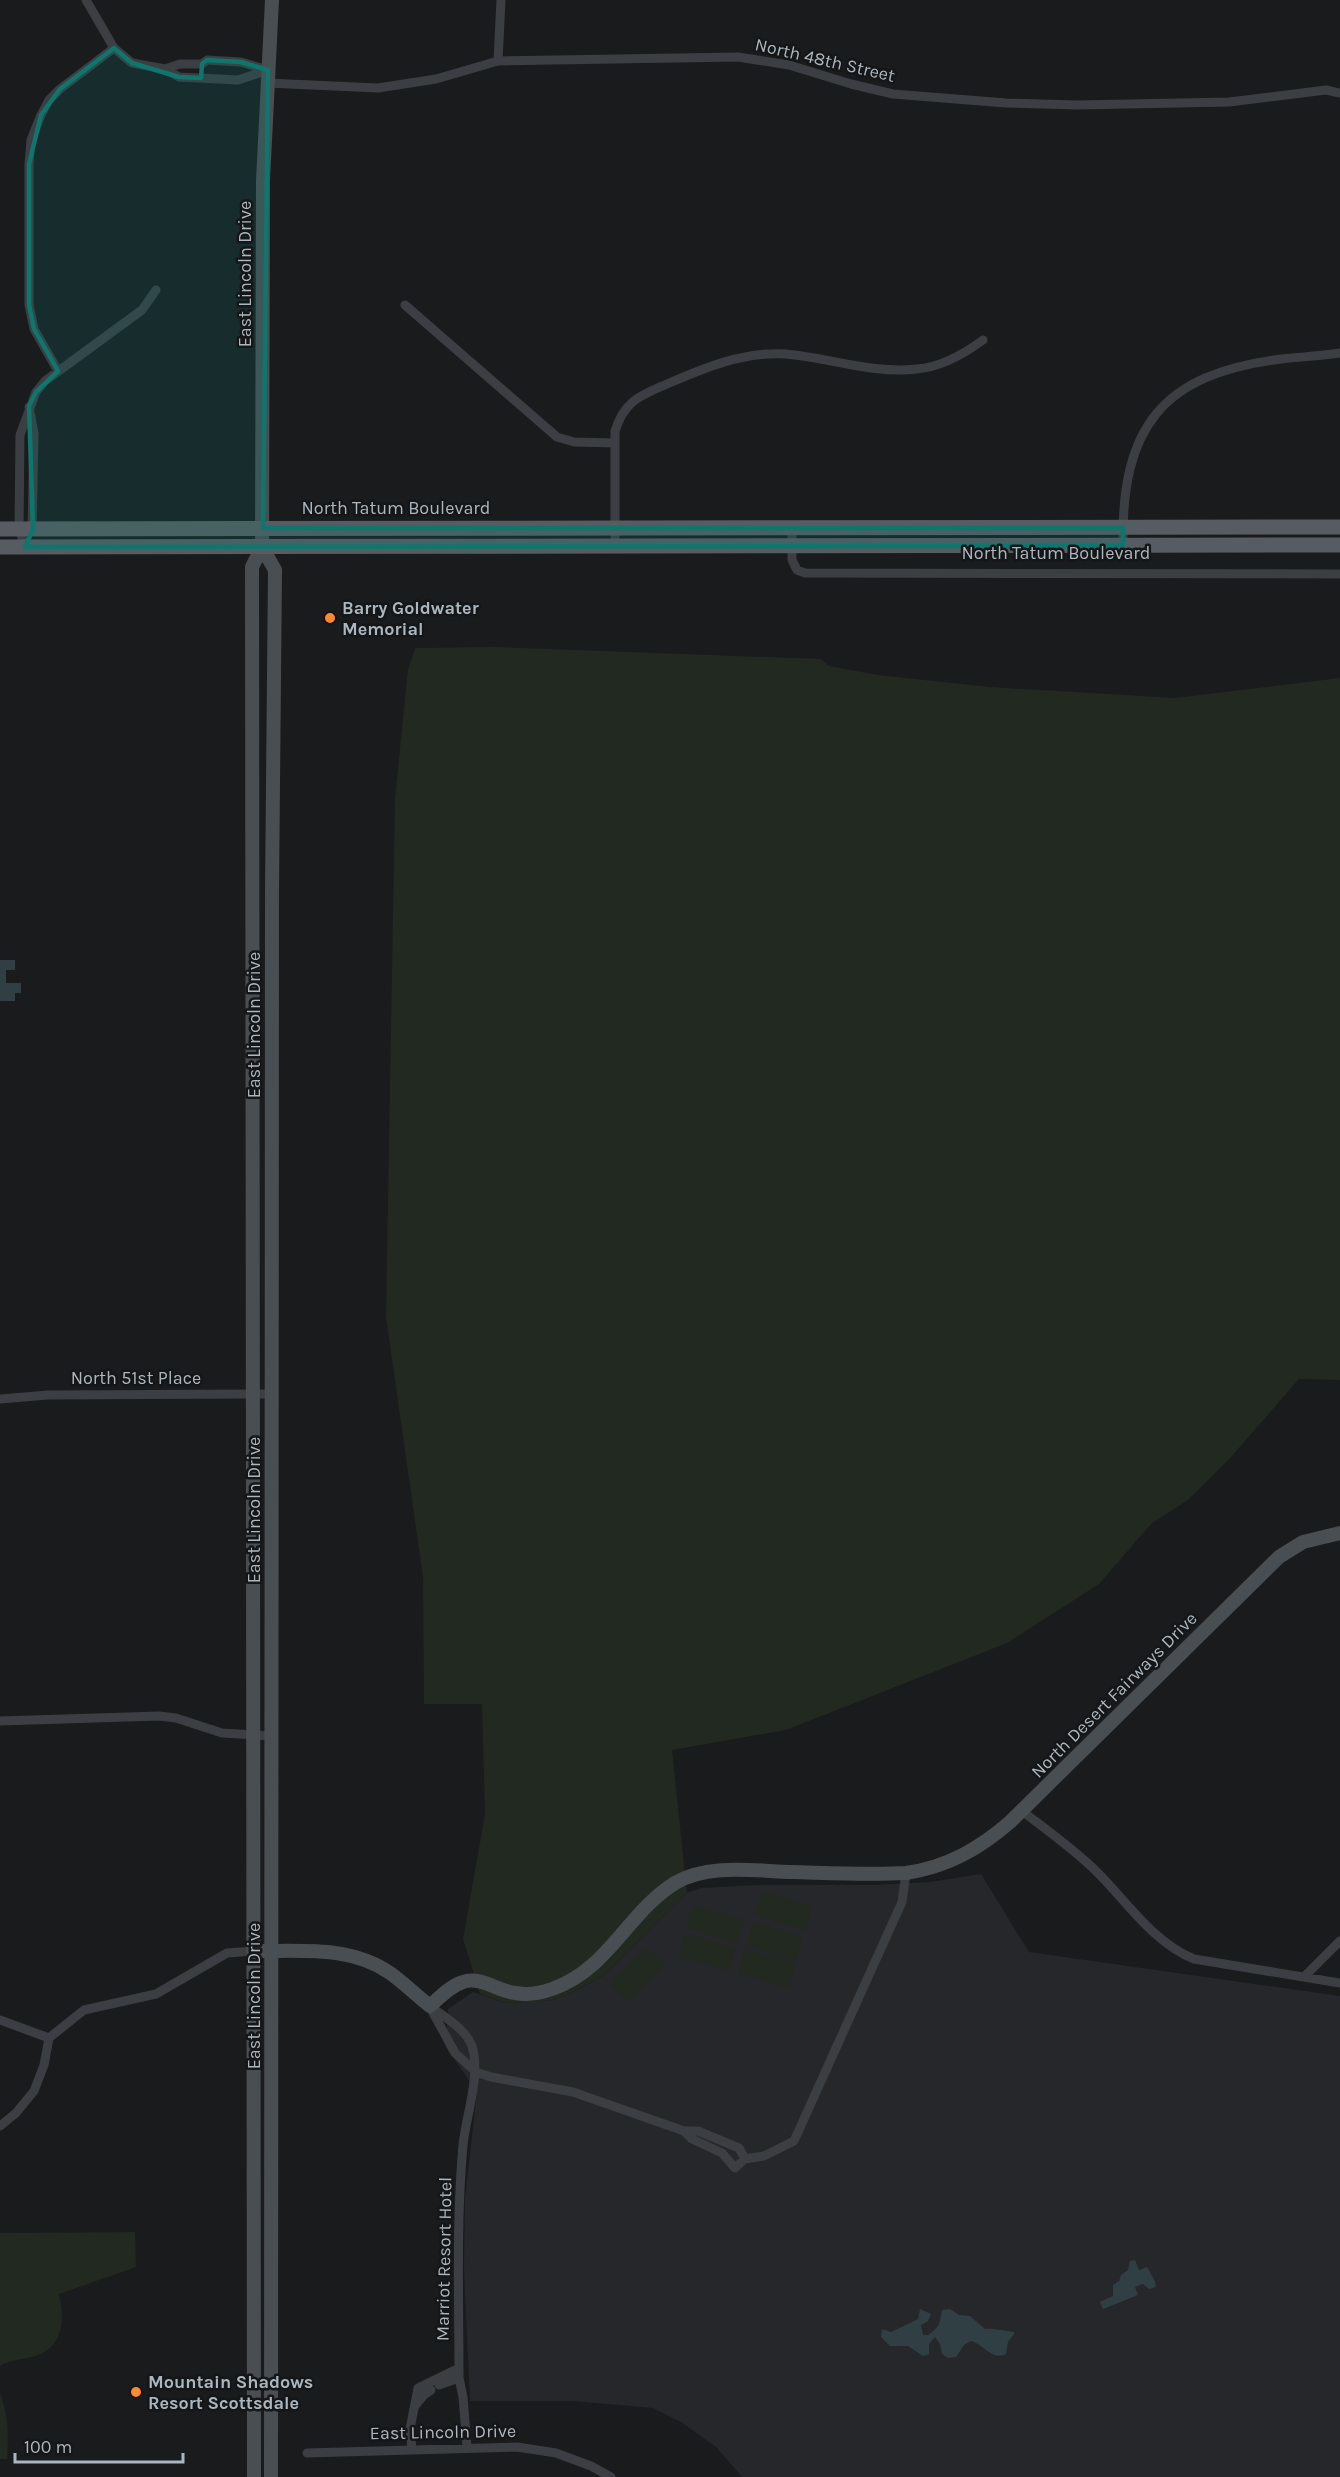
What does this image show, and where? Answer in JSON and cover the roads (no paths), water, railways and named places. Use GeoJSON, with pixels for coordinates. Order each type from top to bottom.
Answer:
{"type":"FeatureCollection","features":[{"type":"Feature","properties":{"kind":"main road","name":"East Lincoln Drive"},"geometry":{"type":"LineString","coordinates":[[254,2477],[252,567],[262,548],[263,528],[263,203],[272,0]]}},
{"type":"Feature","properties":{"kind":"main road","name":"North Tatum Boulevard"},"geometry":{"type":"LineString","coordinates":[[0,529],[1340,527]]}},
{"type":"Feature","properties":{"kind":"main road","name":"North Tatum Boulevard"},"geometry":{"type":"LineString","coordinates":[[0,547],[1340,545]]}},
{"type":"Feature","properties":{"kind":"main road","name":"East Lincoln Drive"},"geometry":{"type":"LineString","coordinates":[[262,548],[275,570],[272,869],[273,2175],[270,2477]]}},
{"type":"Feature","properties":{"kind":"main road","name":"North Desert Fairways Drive"},"geometry":{"type":"LineString","coordinates":[[430,2006],[452,1987],[465,1981],[480,1982],[515,1993],[543,1992],[566,1984],[605,1955],[662,1893],[695,1875],[726,1871],[906,1873],[930,1869],[975,1850],[1022,1811],[1279,1557],[1303,1542],[1340,1533]]}},
{"type":"Feature","properties":{"kind":"main road"},"geometry":{"type":"LineString","coordinates":[[254,1951],[319,1950],[343,1953],[372,1963],[389,1973],[430,2006]]}},
{"type":"Feature","properties":{"kind":"main road"},"geometry":{"type":"LineString","coordinates":[[254,2175],[273,2175]]}},
{"type":"Feature","properties":{"kind":"main road"},"geometry":{"type":"LineString","coordinates":[[254,2391],[262,2407],[263,2467],[270,2477]]}},
{"type":"Feature","properties":{"kind":"street","name":"North 48th Street"},"geometry":{"type":"LineString","coordinates":[[86,0],[114,48],[132,63],[165,69],[179,77],[238,80],[268,76],[378,88],[436,79],[498,61],[738,57],[761,59],[818,72],[851,84],[893,94],[1016,103],[1077,105],[1228,102],[1326,90],[1340,93]]}},
{"type":"Feature","properties":{"kind":"street"},"geometry":{"type":"LineString","coordinates":[[498,61],[501,0]]}},
{"type":"Feature","properties":{"kind":"street"},"geometry":{"type":"LineString","coordinates":[[58,371],[34,329],[29,305],[31,140],[49,100],[114,48]]}},
{"type":"Feature","properties":{"kind":"street","name":"North 48th Street"},"geometry":{"type":"LineString","coordinates":[[165,69],[180,64],[201,64],[207,60],[241,62],[268,76]]}},
{"type":"Feature","properties":{"kind":"street"},"geometry":{"type":"LineString","coordinates":[[201,64],[201,78]]}},
{"type":"Feature","properties":{"kind":"street"},"geometry":{"type":"LineString","coordinates":[[26,529],[20,435],[36,392],[45,381],[142,310],[156,290]]}},
{"type":"Feature","properties":{"kind":"street"},"geometry":{"type":"LineString","coordinates":[[405,305],[557,436],[574,442],[615,443]]}},
{"type":"Feature","properties":{"kind":"street"},"geometry":{"type":"LineString","coordinates":[[615,547],[615,443],[620,417],[627,406],[637,398],[693,373],[737,358],[760,354],[786,354],[891,371],[916,370],[937,366],[983,340]]}},
{"type":"Feature","properties":{"kind":"street"},"geometry":{"type":"LineString","coordinates":[[1123,546],[1124,497],[1136,448],[1150,418],[1177,393],[1196,381],[1257,363],[1340,353]]}},
{"type":"Feature","properties":{"kind":"street"},"geometry":{"type":"LineString","coordinates":[[25,547],[34,433],[29,406]]}},
{"type":"Feature","properties":{"kind":"street","name":"North Tatum Boulevard"},"geometry":{"type":"LineString","coordinates":[[792,528],[792,560],[797,570],[805,573],[1340,574]]}},
{"type":"Feature","properties":{"kind":"street","name":"North 51st Place"},"geometry":{"type":"LineString","coordinates":[[0,1399],[48,1395],[272,1394]]}},
{"type":"Feature","properties":{"kind":"street"},"geometry":{"type":"LineString","coordinates":[[0,1721],[159,1716],[176,1718],[222,1733],[272,1736]]}},
{"type":"Feature","properties":{"kind":"street"},"geometry":{"type":"LineString","coordinates":[[1022,1811],[1079,1855],[1179,1953],[1194,1959],[1340,1983]]}},
{"type":"Feature","properties":{"kind":"street"},"geometry":{"type":"LineString","coordinates":[[684,2131],[692,2139],[722,2153],[735,2168],[745,2159],[764,2156],[794,2141],[902,1902],[906,1873]]}},
{"type":"Feature","properties":{"kind":"street"},"geometry":{"type":"LineString","coordinates":[[1304,1977],[1340,1941]]}},
{"type":"Feature","properties":{"kind":"street"},"geometry":{"type":"LineString","coordinates":[[0,2126],[16,2113],[34,2091],[44,2065],[50,2038],[84,2010],[156,1994],[227,1953],[254,1951]]}},
{"type":"Feature","properties":{"kind":"street"},"geometry":{"type":"LineString","coordinates":[[430,2006],[455,2053],[476,2072],[490,2077],[573,2092],[684,2131],[698,2131],[739,2148],[745,2159]]}},
{"type":"Feature","properties":{"kind":"street"},"geometry":{"type":"LineString","coordinates":[[430,2006],[452,2022],[471,2043],[476,2072]]}},
{"type":"Feature","properties":{"kind":"street"},"geometry":{"type":"LineString","coordinates":[[0,2020],[50,2038]]}},
{"type":"Feature","properties":{"kind":"street","name":"Marriot Resort Hotel"},"geometry":{"type":"LineString","coordinates":[[467,2447],[464,2397],[459,2373],[458,2226],[464,2144],[476,2072]]}},
{"type":"Feature","properties":{"kind":"street"},"geometry":{"type":"LineString","coordinates":[[412,2410],[424,2395],[459,2373]]}},
{"type":"Feature","properties":{"kind":"street"},"geometry":{"type":"LineString","coordinates":[[411,2450],[412,2410],[418,2388],[459,2373]]}},
{"type":"Feature","properties":{"kind":"street","name":"East Lincoln Drive"},"geometry":{"type":"LineString","coordinates":[[307,2453],[517,2447],[556,2453],[591,2466],[611,2477]]}},
{"type":"Feature","properties":{"kind":"place","name":"Barry Goldwater Memorial"},"geometry":{"type":"Point","coordinates":[330,618]}},
{"type":"Feature","properties":{"kind":"place","name":"Mountain Shadows Resort Scottsdale"},"geometry":{"type":"Point","coordinates":[136,2392]}}]}
